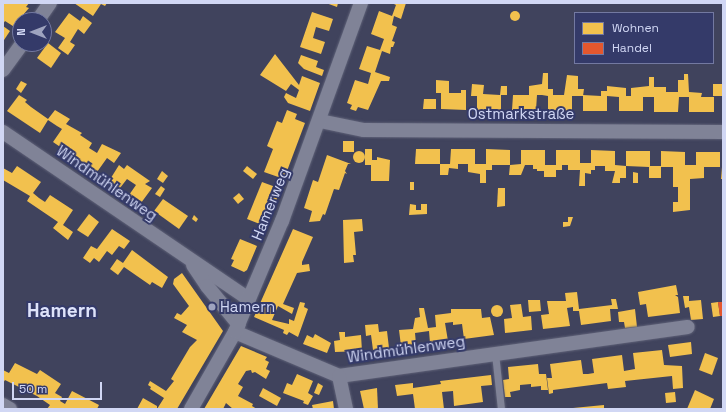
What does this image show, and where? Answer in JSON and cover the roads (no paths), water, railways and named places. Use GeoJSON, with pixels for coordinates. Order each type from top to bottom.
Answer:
{"type":"FeatureCollection","features":[{"type":"Feature","properties":{"kind":"street"},"geometry":{"type":"LineString","coordinates":[[44,12],[50,3]]}},
{"type":"Feature","properties":{"kind":"street","name":"Hamerweg"},"geometry":{"type":"LineString","coordinates":[[192,409],[237,328],[320,121],[361,3]]}},
{"type":"Feature","properties":{"kind":"street"},"geometry":{"type":"LineString","coordinates":[[3,70],[16,52]]}},
{"type":"Feature","properties":{"kind":"street","name":"Ostmarkstraße"},"geometry":{"type":"LineString","coordinates":[[320,121],[364,130],[723,132]]}},
{"type":"Feature","properties":{"kind":"street","name":"Windmühlenweg"},"geometry":{"type":"LineString","coordinates":[[3,132],[249,299]]}},
{"type":"Feature","properties":{"kind":"street","name":"Windmühlenweg"},"geometry":{"type":"LineString","coordinates":[[191,261],[206,286],[237,328],[340,376],[688,327]]}},
{"type":"Feature","properties":{"kind":"street"},"geometry":{"type":"LineString","coordinates":[[340,376],[346,409]]}},
{"type":"Feature","properties":{"kind":"street"},"geometry":{"type":"LineString","coordinates":[[3,404],[10,409]]}},
{"type":"Feature","properties":{"kind":"lane"},"geometry":{"type":"LineString","coordinates":[[495,353],[501,409]]}},
{"type":"Feature","properties":{"kind":"place","name":"Hamern"},"geometry":{"type":"Point","coordinates":[212,307]}},
{"type":"Feature","properties":{"kind":"district","name":"Hamern"},"geometry":{"type":"Point","coordinates":[62,311]}}]}
